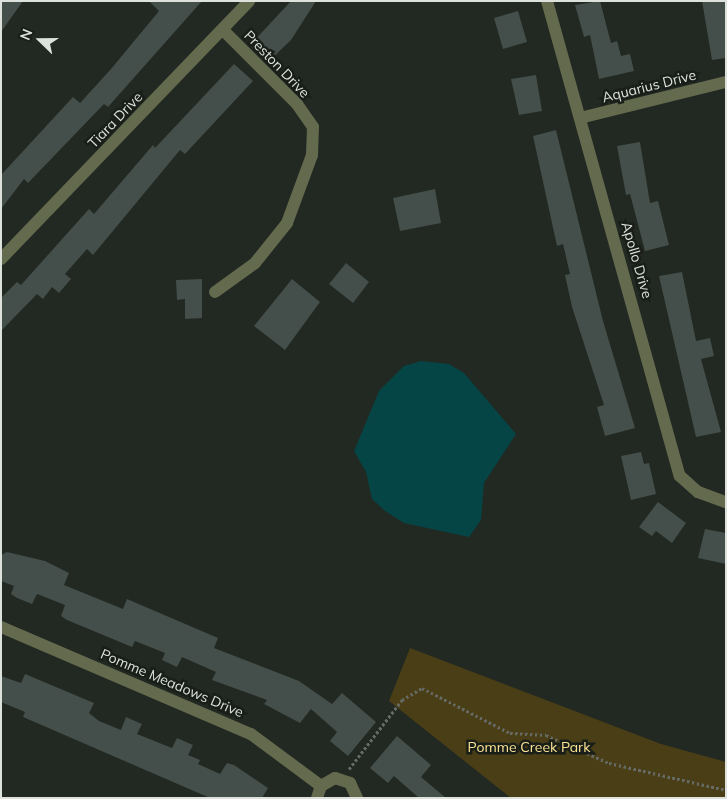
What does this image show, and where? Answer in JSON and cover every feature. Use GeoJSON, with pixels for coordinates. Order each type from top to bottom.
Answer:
{"type":"FeatureCollection","features":[{"type":"Feature","properties":{"kind":"street","name":"Tiara Drive"},"geometry":{"type":"LineString","coordinates":[[1,259],[249,1]]}},
{"type":"Feature","properties":{"kind":"street","name":"Apollo Drive"},"geometry":{"type":"LineString","coordinates":[[547,1],[680,476],[698,492],[726,502]]}},
{"type":"Feature","properties":{"kind":"street","name":"Preston Drive"},"geometry":{"type":"LineString","coordinates":[[215,292],[254,263],[287,223],[312,155],[313,127],[297,104],[223,30]]}},
{"type":"Feature","properties":{"kind":"street","name":"Aquarius Drive"},"geometry":{"type":"LineString","coordinates":[[580,118],[726,82]]}},
{"type":"Feature","properties":{"kind":"street","name":"Pomme Meadows Drive"},"geometry":{"type":"LineString","coordinates":[[1,627],[251,734],[319,792],[343,779],[357,798]]}},
{"type":"Feature","properties":{"kind":"path"},"geometry":{"type":"LineString","coordinates":[[346,773],[402,700],[422,688],[510,734],[546,735],[609,763],[726,790]]}},
{"type":"Feature","properties":{"kind":"green space","name":"Pomme Creek Park"},"geometry":{"type":"Polygon","coordinates":[[[410,648],[661,744],[726,762],[726,798],[511,798],[389,701],[410,648]]]}},
{"type":"Feature","properties":{"kind":"water"},"geometry":{"type":"Polygon","coordinates":[[[421,361],[449,364],[464,373],[516,434],[484,483],[481,520],[469,537],[404,523],[385,511],[372,499],[366,472],[354,451],[379,391],[404,366],[421,361]]]}},
{"type":"Feature","properties":{"kind":"building"},"geometry":{"type":"Polygon","coordinates":[[[1,1],[23,1],[1,32],[1,1]]]}},
{"type":"Feature","properties":{"kind":"building"},"geometry":{"type":"Polygon","coordinates":[[[149,1],[202,1],[108,107],[104,104],[28,183],[24,179],[1,209],[1,175],[73,97],[80,103],[111,69],[159,11],[149,1]]]}},
{"type":"Feature","properties":{"kind":"building"},"geometry":{"type":"Polygon","coordinates":[[[291,1],[316,1],[291,40],[267,63],[250,45],[291,1]]]}},
{"type":"Feature","properties":{"kind":"building"},"geometry":{"type":"Polygon","coordinates":[[[600,1],[611,43],[617,41],[621,56],[630,54],[634,71],[599,79],[590,35],[584,37],[575,5],[600,1]]]}},
{"type":"Feature","properties":{"kind":"building"},"geometry":{"type":"Polygon","coordinates":[[[702,1],[726,1],[726,58],[712,60],[702,1]]]}},
{"type":"Feature","properties":{"kind":"building"},"geometry":{"type":"Polygon","coordinates":[[[518,11],[527,42],[503,49],[494,18],[518,11]]]}},
{"type":"Feature","properties":{"kind":"building"},"geometry":{"type":"Polygon","coordinates":[[[234,64],[253,81],[185,154],[180,150],[93,255],[87,249],[65,274],[71,279],[59,293],[52,287],[43,299],[37,294],[1,331],[1,298],[17,282],[21,285],[89,209],[94,214],[153,145],[155,148],[234,64]]]}},
{"type":"Feature","properties":{"kind":"building"},"geometry":{"type":"Polygon","coordinates":[[[536,75],[542,111],[519,115],[511,79],[536,75]]]}},
{"type":"Feature","properties":{"kind":"building"},"geometry":{"type":"Polygon","coordinates":[[[556,130],[603,321],[635,428],[605,436],[597,407],[604,405],[572,307],[565,275],[570,274],[563,244],[557,246],[533,136],[556,130]]]}},
{"type":"Feature","properties":{"kind":"building"},"geometry":{"type":"Polygon","coordinates":[[[640,142],[650,203],[658,201],[669,245],[645,251],[630,194],[626,195],[617,146],[640,142]]]}},
{"type":"Feature","properties":{"kind":"building"},"geometry":{"type":"Polygon","coordinates":[[[435,189],[441,223],[400,231],[393,198],[435,189]]]}},
{"type":"Feature","properties":{"kind":"building"},"geometry":{"type":"Polygon","coordinates":[[[346,263],[369,282],[353,303],[329,284],[346,263]]]}},
{"type":"Feature","properties":{"kind":"building"},"geometry":{"type":"Polygon","coordinates":[[[682,272],[696,341],[710,338],[714,356],[701,359],[721,432],[696,437],[659,276],[682,272]]]}},
{"type":"Feature","properties":{"kind":"building"},"geometry":{"type":"Polygon","coordinates":[[[202,279],[202,318],[185,319],[185,299],[177,300],[176,280],[202,279]]]}},
{"type":"Feature","properties":{"kind":"building"},"geometry":{"type":"Polygon","coordinates":[[[292,279],[320,302],[285,350],[254,326],[292,279]]]}},
{"type":"Feature","properties":{"kind":"building"},"geometry":{"type":"Polygon","coordinates":[[[641,452],[644,464],[649,463],[656,494],[631,500],[621,456],[641,452]]]}},
{"type":"Feature","properties":{"kind":"building"},"geometry":{"type":"Polygon","coordinates":[[[658,502],[686,523],[672,543],[656,531],[652,536],[639,527],[658,502]]]}},
{"type":"Feature","properties":{"kind":"building"},"geometry":{"type":"Polygon","coordinates":[[[705,529],[726,533],[726,564],[698,558],[705,529]]]}},
{"type":"Feature","properties":{"kind":"building"},"geometry":{"type":"Polygon","coordinates":[[[7,552],[45,561],[69,573],[64,585],[123,609],[127,599],[218,638],[214,648],[299,681],[332,704],[342,693],[376,722],[348,756],[330,741],[337,732],[311,709],[300,723],[264,704],[267,700],[212,680],[216,672],[182,657],[177,667],[162,660],[165,653],[135,641],[132,647],[67,620],[61,616],[65,605],[37,594],[32,604],[17,598],[11,594],[14,586],[1,581],[1,555],[7,552]]]}},
{"type":"Feature","properties":{"kind":"building"},"geometry":{"type":"Polygon","coordinates":[[[25,674],[94,703],[89,713],[99,721],[121,730],[126,717],[142,724],[137,734],[172,748],[177,738],[193,745],[188,755],[200,760],[198,764],[220,774],[227,763],[234,765],[268,788],[262,798],[210,798],[23,717],[25,712],[1,702],[1,676],[21,683],[25,674]]]}},
{"type":"Feature","properties":{"kind":"building"},"geometry":{"type":"Polygon","coordinates":[[[397,736],[431,765],[421,777],[446,798],[419,798],[394,776],[388,783],[370,768],[397,736]]]}}]}
